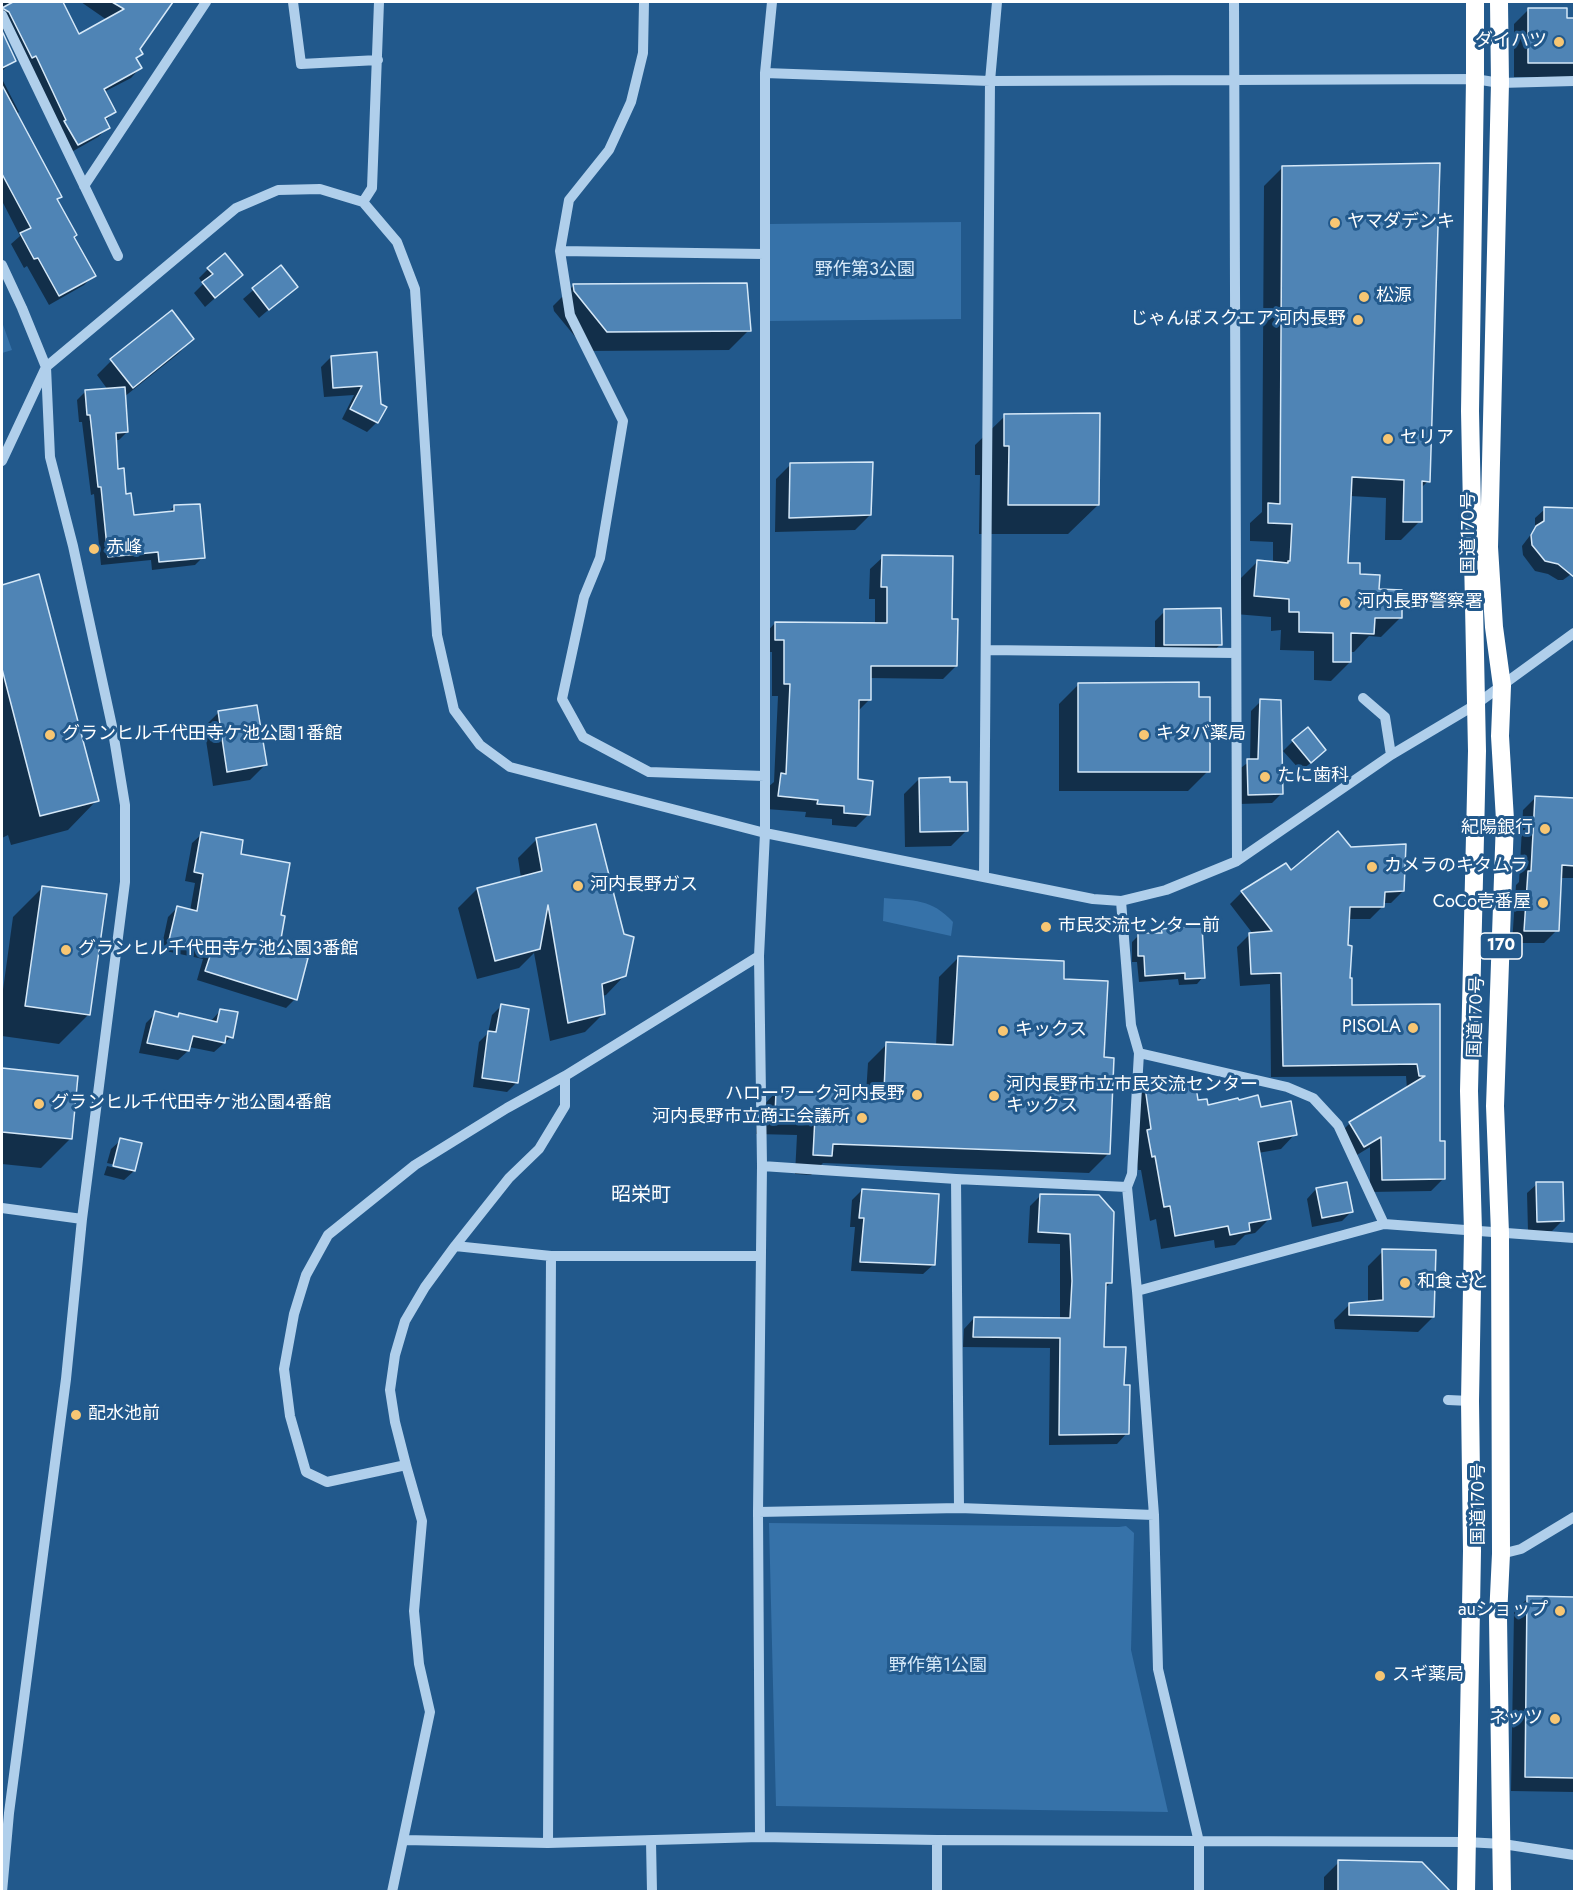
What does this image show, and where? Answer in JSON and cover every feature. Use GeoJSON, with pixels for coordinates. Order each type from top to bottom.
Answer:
{"type":"FeatureCollection","features":[{"type":"Feature","properties":{"kind":"highway","name":"国道170号"},"geometry":{"type":"LineString","coordinates":[[1466,1892],[1472,1551],[1470,1401],[1473,1231],[1470,1091],[1476,793],[1470,411],[1476,79],[1475,2]]}},
{"type":"Feature","properties":{"kind":"highway","name":"国道170号"},"geometry":{"type":"LineString","coordinates":[[1499,2],[1500,83],[1489,547],[1494,627],[1502,686],[1500,736],[1505,820],[1495,1106],[1500,1233],[1502,1554],[1498,1617],[1502,1892]]}},
{"type":"Feature","properties":{"kind":"street"},"geometry":{"type":"LineString","coordinates":[[84,186],[206,2]]}},
{"type":"Feature","properties":{"kind":"street"},"geometry":{"type":"LineString","coordinates":[[293,2],[301,64],[378,60]]}},
{"type":"Feature","properties":{"kind":"street"},"geometry":{"type":"LineString","coordinates":[[363,202],[372,188],[379,2]]}},
{"type":"Feature","properties":{"kind":"street"},"geometry":{"type":"LineString","coordinates":[[644,2],[643,53],[631,102],[609,150],[569,200],[560,250],[570,315],[623,421],[600,558],[584,597],[562,699],[582,737],[649,772],[764,776]]}},
{"type":"Feature","properties":{"kind":"street"},"geometry":{"type":"LineString","coordinates":[[760,1838],[758,1512],[762,1166],[759,956],[765,833],[765,73],[772,2]]}},
{"type":"Feature","properties":{"kind":"street"},"geometry":{"type":"LineString","coordinates":[[984,876],[990,81],[997,2]]}},
{"type":"Feature","properties":{"kind":"street"},"geometry":{"type":"LineString","coordinates":[[1234,2],[1234,652],[1237,861]]}},
{"type":"Feature","properties":{"kind":"street"},"geometry":{"type":"LineString","coordinates":[[2,15],[118,256]]}},
{"type":"Feature","properties":{"kind":"street"},"geometry":{"type":"LineString","coordinates":[[765,73],[990,81],[1476,79],[1500,83],[1575,81]]}},
{"type":"Feature","properties":{"kind":"street"},"geometry":{"type":"LineString","coordinates":[[2,460],[46,367],[236,208],[278,190],[321,189],[363,202],[396,242],[416,290],[437,635],[454,710],[480,745],[510,766],[765,833],[984,876],[1069,896],[1121,901],[1166,890],[1237,861],[1391,755],[1475,705],[1575,633]]}},
{"type":"Feature","properties":{"kind":"street"},"geometry":{"type":"LineString","coordinates":[[560,250],[764,254]]}},
{"type":"Feature","properties":{"kind":"street"},"geometry":{"type":"LineString","coordinates":[[2,265],[46,367],[50,457],[73,546],[112,726],[126,804],[125,882],[82,1218],[66,1379],[5,1813],[2,1892]]}},
{"type":"Feature","properties":{"kind":"street"},"geometry":{"type":"LineString","coordinates":[[986,650],[1234,652]]}},
{"type":"Feature","properties":{"kind":"street"},"geometry":{"type":"LineString","coordinates":[[1364,698],[1385,717],[1391,755]]}},
{"type":"Feature","properties":{"kind":"street"},"geometry":{"type":"LineString","coordinates":[[1121,901],[1131,1025],[1139,1053],[1132,1174],[1127,1186],[1154,1515],[1158,1669],[1199,1842],[1199,1892]]}},
{"type":"Feature","properties":{"kind":"street"},"geometry":{"type":"LineString","coordinates":[[406,1465],[327,1482],[306,1472],[290,1416],[284,1369],[294,1314],[306,1275],[328,1235],[415,1165],[507,1108],[565,1076],[759,956]]}},
{"type":"Feature","properties":{"kind":"street"},"geometry":{"type":"LineString","coordinates":[[1139,1053],[1287,1087],[1313,1098],[1338,1125],[1384,1224]]}},
{"type":"Feature","properties":{"kind":"street"},"geometry":{"type":"LineString","coordinates":[[392,1892],[430,1712],[418,1664],[414,1611],[422,1521],[395,1422],[390,1390],[395,1355],[405,1321],[425,1287],[509,1179],[539,1149],[565,1106],[565,1076]]}},
{"type":"Feature","properties":{"kind":"street"},"geometry":{"type":"LineString","coordinates":[[762,1166],[956,1179],[1127,1186]]}},
{"type":"Feature","properties":{"kind":"street"},"geometry":{"type":"LineString","coordinates":[[956,1179],[959,1508]]}},
{"type":"Feature","properties":{"kind":"street"},"geometry":{"type":"LineString","coordinates":[[2,1208],[82,1218]]}},
{"type":"Feature","properties":{"kind":"street"},"geometry":{"type":"LineString","coordinates":[[1137,1291],[1384,1224],[1575,1238]]}},
{"type":"Feature","properties":{"kind":"street"},"geometry":{"type":"LineString","coordinates":[[455,1246],[551,1256],[761,1256]]}},
{"type":"Feature","properties":{"kind":"street"},"geometry":{"type":"LineString","coordinates":[[548,1843],[551,1256]]}},
{"type":"Feature","properties":{"kind":"street"},"geometry":{"type":"LineString","coordinates":[[1448,1400],[1470,1401]]}},
{"type":"Feature","properties":{"kind":"street"},"geometry":{"type":"LineString","coordinates":[[758,1512],[959,1508],[1154,1515]]}},
{"type":"Feature","properties":{"kind":"street"},"geometry":{"type":"LineString","coordinates":[[1502,1554],[1521,1549],[1575,1517]]}},
{"type":"Feature","properties":{"kind":"street"},"geometry":{"type":"LineString","coordinates":[[404,1840],[548,1843],[760,1838],[1466,1842],[1503,1844],[1575,1855]]}},
{"type":"Feature","properties":{"kind":"street"},"geometry":{"type":"LineString","coordinates":[[937,1840],[937,1892]]}},
{"type":"Feature","properties":{"kind":"street"},"geometry":{"type":"LineString","coordinates":[[651,1841],[652,1892]]}},
{"type":"Feature","properties":{"kind":"green space","name":"野作第3公園"},"geometry":{"type":"Polygon","coordinates":[[[961,222],[961,319],[769,321],[769,224],[961,222]]]}},
{"type":"Feature","properties":{"kind":"green space"},"geometry":{"type":"Polygon","coordinates":[[[2,322],[12,350],[2,353],[2,322]]]}},
{"type":"Feature","properties":{"kind":"green space"},"geometry":{"type":"Polygon","coordinates":[[[884,898],[922,902],[937,909],[953,922],[951,936],[883,921],[884,898]]]}},
{"type":"Feature","properties":{"kind":"green space","name":"野作第1公園"},"geometry":{"type":"Polygon","coordinates":[[[769,1523],[1126,1526],[1134,1533],[1131,1650],[1168,1812],[776,1806],[769,1523]]]}},
{"type":"Feature","properties":{"kind":"building"},"geometry":{"type":"Polygon","coordinates":[[[13,2],[63,2],[79,34],[124,9],[112,2],[173,2],[140,49],[143,54],[136,58],[142,68],[104,89],[116,112],[105,118],[110,128],[78,145],[64,121],[66,120],[36,56],[32,58],[9,12],[2,8],[13,2]]]}},
{"type":"Feature","properties":{"kind":"building"},"geometry":{"type":"Polygon","coordinates":[[[1528,8],[1567,8],[1567,18],[1575,18],[1575,63],[1528,63],[1528,8]]]}},
{"type":"Feature","properties":{"kind":"building"},"geometry":{"type":"Polygon","coordinates":[[[2,31],[16,61],[2,68],[2,31]]]}},
{"type":"Feature","properties":{"kind":"building"},"geometry":{"type":"Polygon","coordinates":[[[2,85],[62,197],[57,199],[77,235],[74,237],[96,276],[59,296],[38,258],[34,259],[20,233],[31,228],[2,174],[2,85]]]}},
{"type":"Feature","properties":{"kind":"building","name":"じゃんぼスクエア河内長野"},"geometry":{"type":"Polygon","coordinates":[[[1440,163],[1430,482],[1422,481],[1422,522],[1403,522],[1404,480],[1352,477],[1348,563],[1360,563],[1360,574],[1380,575],[1379,589],[1402,590],[1402,618],[1375,618],[1374,634],[1351,633],[1351,662],[1333,662],[1333,633],[1299,632],[1299,612],[1289,612],[1289,599],[1254,596],[1257,560],[1288,563],[1290,561],[1292,524],[1268,523],[1268,503],[1280,504],[1282,166],[1440,163]]]}},
{"type":"Feature","properties":{"kind":"building"},"geometry":{"type":"Polygon","coordinates":[[[225,253],[243,275],[215,298],[202,282],[213,274],[207,268],[225,253]]]}},
{"type":"Feature","properties":{"kind":"building"},"geometry":{"type":"Polygon","coordinates":[[[281,265],[298,287],[269,310],[252,288],[281,265]]]}},
{"type":"Feature","properties":{"kind":"building"},"geometry":{"type":"Polygon","coordinates":[[[747,283],[751,331],[607,332],[574,291],[573,284],[747,283]]]}},
{"type":"Feature","properties":{"kind":"building"},"geometry":{"type":"Polygon","coordinates":[[[172,310],[194,339],[133,388],[110,359],[172,310]]]}},
{"type":"Feature","properties":{"kind":"building"},"geometry":{"type":"Polygon","coordinates":[[[377,352],[381,404],[387,407],[378,423],[350,409],[362,386],[333,388],[331,356],[377,352]]]}},
{"type":"Feature","properties":{"kind":"building"},"geometry":{"type":"Polygon","coordinates":[[[125,387],[128,432],[116,433],[118,469],[124,468],[126,494],[131,493],[134,515],[174,511],[174,505],[200,504],[205,558],[159,562],[158,552],[108,557],[101,487],[98,487],[85,390],[125,387]]]}},
{"type":"Feature","properties":{"kind":"building"},"geometry":{"type":"Polygon","coordinates":[[[1100,413],[1099,505],[1008,505],[1009,446],[1004,446],[1004,414],[1100,413]]]}},
{"type":"Feature","properties":{"kind":"building"},"geometry":{"type":"Polygon","coordinates":[[[873,462],[871,515],[789,518],[790,463],[873,462]]]}},
{"type":"Feature","properties":{"kind":"building"},"geometry":{"type":"Polygon","coordinates":[[[1544,507],[1574,508],[1575,578],[1558,564],[1545,561],[1532,545],[1531,535],[1536,526],[1544,521],[1544,507]]]}},
{"type":"Feature","properties":{"kind":"building"},"geometry":{"type":"Polygon","coordinates":[[[882,555],[953,556],[952,619],[958,619],[957,666],[871,666],[871,700],[859,700],[858,779],[873,781],[870,815],[844,813],[844,806],[817,804],[818,800],[778,796],[781,773],[786,774],[790,684],[784,684],[784,640],[775,640],[775,622],[887,623],[887,587],[881,587],[882,555]]]}},
{"type":"Feature","properties":{"kind":"building","name":"グランヒル千代田寺ケ池公園１番館"},"geometry":{"type":"Polygon","coordinates":[[[39,574],[99,801],[40,816],[2,669],[2,585],[39,574]]]}},
{"type":"Feature","properties":{"kind":"building"},"geometry":{"type":"Polygon","coordinates":[[[1221,608],[1222,645],[1164,645],[1164,609],[1221,608]]]}},
{"type":"Feature","properties":{"kind":"building","name":"キタバ薬局"},"geometry":{"type":"Polygon","coordinates":[[[1199,682],[1199,697],[1210,697],[1210,772],[1078,772],[1078,683],[1199,682]]]}},
{"type":"Feature","properties":{"kind":"building"},"geometry":{"type":"Polygon","coordinates":[[[1260,699],[1281,700],[1283,794],[1248,795],[1247,759],[1258,759],[1260,699]]]}},
{"type":"Feature","properties":{"kind":"building"},"geometry":{"type":"Polygon","coordinates":[[[257,705],[267,765],[227,772],[218,711],[257,705]]]}},
{"type":"Feature","properties":{"kind":"building"},"geometry":{"type":"Polygon","coordinates":[[[1308,727],[1326,750],[1311,763],[1292,740],[1308,727]]]}},
{"type":"Feature","properties":{"kind":"building"},"geometry":{"type":"Polygon","coordinates":[[[950,777],[950,782],[967,782],[968,831],[920,832],[919,778],[950,777]]]}},
{"type":"Feature","properties":{"kind":"building"},"geometry":{"type":"Polygon","coordinates":[[[1535,796],[1575,798],[1575,866],[1562,865],[1559,931],[1524,931],[1528,871],[1531,871],[1535,796]]]}},
{"type":"Feature","properties":{"kind":"building","name":"河内長野ガス"},"geometry":{"type":"Polygon","coordinates":[[[596,824],[624,934],[634,937],[626,976],[602,984],[605,1014],[568,1023],[548,905],[540,949],[495,961],[477,888],[542,871],[536,838],[596,824]]]}},
{"type":"Feature","properties":{"kind":"building"},"geometry":{"type":"Polygon","coordinates":[[[1338,831],[1351,847],[1406,844],[1404,891],[1385,892],[1384,907],[1350,907],[1348,945],[1352,946],[1350,978],[1352,978],[1352,1005],[1440,1004],[1440,1141],[1445,1141],[1445,1179],[1382,1180],[1381,1137],[1364,1147],[1349,1122],[1425,1076],[1419,1076],[1417,1064],[1283,1066],[1281,973],[1251,974],[1249,933],[1272,931],[1241,891],[1286,863],[1291,870],[1338,831]]]}},
{"type":"Feature","properties":{"kind":"building"},"geometry":{"type":"Polygon","coordinates":[[[201,832],[243,840],[241,854],[290,863],[281,915],[285,916],[279,950],[308,958],[297,1000],[205,971],[212,950],[169,940],[177,906],[197,911],[203,874],[194,872],[201,832]]]}},
{"type":"Feature","properties":{"kind":"building","name":"グランヒル千代田寺ケ池公園３番館"},"geometry":{"type":"Polygon","coordinates":[[[42,886],[107,894],[90,1015],[25,1006],[42,886]]]}},
{"type":"Feature","properties":{"kind":"building"},"geometry":{"type":"Polygon","coordinates":[[[1202,926],[1205,978],[1185,979],[1185,973],[1145,976],[1144,956],[1138,956],[1138,933],[1162,933],[1161,929],[1202,926]]]}},
{"type":"Feature","properties":{"kind":"building"},"geometry":{"type":"Polygon","coordinates":[[[958,956],[1064,961],[1064,979],[1108,981],[1104,1057],[1114,1058],[1110,1154],[833,1144],[832,1156],[813,1155],[815,1117],[775,1115],[776,1091],[884,1092],[886,1042],[953,1045],[958,956]]]}},
{"type":"Feature","properties":{"kind":"building"},"geometry":{"type":"Polygon","coordinates":[[[501,1004],[529,1009],[518,1083],[482,1078],[488,1031],[496,1032],[501,1004]]]}},
{"type":"Feature","properties":{"kind":"building"},"geometry":{"type":"Polygon","coordinates":[[[220,1009],[238,1012],[233,1038],[226,1036],[225,1043],[193,1036],[189,1051],[147,1043],[155,1011],[178,1017],[179,1013],[217,1022],[220,1009]]]}},
{"type":"Feature","properties":{"kind":"building","name":"グランヒル千代田寺ケ池公園４番館"},"geometry":{"type":"Polygon","coordinates":[[[2,1068],[78,1076],[72,1139],[2,1132],[2,1068]]]}},
{"type":"Feature","properties":{"kind":"building"},"geometry":{"type":"Polygon","coordinates":[[[1195,1080],[1198,1100],[1207,1099],[1208,1105],[1258,1095],[1261,1107],[1291,1101],[1297,1135],[1258,1142],[1271,1219],[1249,1223],[1250,1231],[1230,1235],[1228,1226],[1175,1236],[1170,1206],[1164,1207],[1155,1156],[1152,1157],[1147,1130],[1151,1129],[1145,1087],[1195,1080]]]}},
{"type":"Feature","properties":{"kind":"building"},"geometry":{"type":"Polygon","coordinates":[[[120,1138],[142,1143],[135,1171],[113,1166],[120,1138]]]}},
{"type":"Feature","properties":{"kind":"building"},"geometry":{"type":"Polygon","coordinates":[[[1347,1182],[1353,1212],[1322,1218],[1316,1188],[1347,1182]]]}},
{"type":"Feature","properties":{"kind":"building"},"geometry":{"type":"Polygon","coordinates":[[[1536,1182],[1563,1182],[1564,1221],[1537,1222],[1536,1182]]]}},
{"type":"Feature","properties":{"kind":"building"},"geometry":{"type":"Polygon","coordinates":[[[862,1189],[939,1194],[935,1265],[860,1262],[864,1218],[859,1218],[862,1189]]]}},
{"type":"Feature","properties":{"kind":"building"},"geometry":{"type":"Polygon","coordinates":[[[1040,1194],[1099,1195],[1114,1212],[1112,1283],[1106,1283],[1104,1347],[1126,1347],[1124,1385],[1130,1385],[1129,1434],[1059,1435],[1060,1338],[973,1337],[974,1317],[1070,1318],[1072,1281],[1070,1234],[1038,1232],[1040,1194]]]}},
{"type":"Feature","properties":{"kind":"building","name":"和食さと"},"geometry":{"type":"Polygon","coordinates":[[[1382,1249],[1436,1250],[1434,1317],[1349,1315],[1349,1303],[1383,1300],[1382,1249]]]}},
{"type":"Feature","properties":{"kind":"building"},"geometry":{"type":"Polygon","coordinates":[[[1527,1596],[1575,1597],[1575,1778],[1525,1777],[1527,1596]]]}},
{"type":"Feature","properties":{"kind":"building"},"geometry":{"type":"Polygon","coordinates":[[[1338,1860],[1422,1862],[1451,1892],[1338,1892],[1338,1860]]]}},
{"type":"Feature","properties":{"kind":"place","name":"ダイハツ"},"geometry":{"type":"Point","coordinates":[1559,42]}},
{"type":"Feature","properties":{"kind":"place","name":"ヤマダデンキ"},"geometry":{"type":"Point","coordinates":[1335,223]}},
{"type":"Feature","properties":{"kind":"place","name":"松源"},"geometry":{"type":"Point","coordinates":[1364,297]}},
{"type":"Feature","properties":{"kind":"place","name":"じゃんぼスクエア河内長野"},"geometry":{"type":"Point","coordinates":[1358,320]}},
{"type":"Feature","properties":{"kind":"place","name":"セリア"},"geometry":{"type":"Point","coordinates":[1388,439]}},
{"type":"Feature","properties":{"kind":"place","name":"赤峰"},"geometry":{"type":"Point","coordinates":[94,549]}},
{"type":"Feature","properties":{"kind":"place","name":"河内長野警察署"},"geometry":{"type":"Point","coordinates":[1345,603]}},
{"type":"Feature","properties":{"kind":"place","name":"グランヒル千代田寺ケ池公園１番館"},"geometry":{"type":"Point","coordinates":[50,735]}},
{"type":"Feature","properties":{"kind":"place","name":"キタバ薬局"},"geometry":{"type":"Point","coordinates":[1144,735]}},
{"type":"Feature","properties":{"kind":"place","name":"たに歯科"},"geometry":{"type":"Point","coordinates":[1265,777]}},
{"type":"Feature","properties":{"kind":"place","name":"紀陽銀行"},"geometry":{"type":"Point","coordinates":[1545,829]}},
{"type":"Feature","properties":{"kind":"place","name":"カメラのキタムラ"},"geometry":{"type":"Point","coordinates":[1372,867]}},
{"type":"Feature","properties":{"kind":"place","name":"河内長野ガス"},"geometry":{"type":"Point","coordinates":[578,886]}},
{"type":"Feature","properties":{"kind":"place","name":"CoCo壱番屋"},"geometry":{"type":"Point","coordinates":[1543,903]}},
{"type":"Feature","properties":{"kind":"place","name":"市民交流センター前"},"geometry":{"type":"Point","coordinates":[1046,927]}},
{"type":"Feature","properties":{"kind":"place","name":"グランヒル千代田寺ケ池公園３番館"},"geometry":{"type":"Point","coordinates":[66,950]}},
{"type":"Feature","properties":{"kind":"place","name":"PISOLA"},"geometry":{"type":"Point","coordinates":[1413,1028]}},
{"type":"Feature","properties":{"kind":"place","name":"キックス"},"geometry":{"type":"Point","coordinates":[1003,1031]}},
{"type":"Feature","properties":{"kind":"place","name":"ハローワーク河内長野"},"geometry":{"type":"Point","coordinates":[917,1095]}},
{"type":"Feature","properties":{"kind":"place","name":"河内長野市立市民交流センター キックス"},"geometry":{"type":"Point","coordinates":[994,1096]}},
{"type":"Feature","properties":{"kind":"place","name":"グランヒル千代田寺ケ池公園４番館"},"geometry":{"type":"Point","coordinates":[39,1104]}},
{"type":"Feature","properties":{"kind":"place","name":"河内長野市立商工会議所"},"geometry":{"type":"Point","coordinates":[862,1118]}},
{"type":"Feature","properties":{"kind":"place","name":"和食さと"},"geometry":{"type":"Point","coordinates":[1405,1283]}},
{"type":"Feature","properties":{"kind":"place","name":"配水池前"},"geometry":{"type":"Point","coordinates":[76,1415]}},
{"type":"Feature","properties":{"kind":"place","name":"auショップ"},"geometry":{"type":"Point","coordinates":[1560,1611]}},
{"type":"Feature","properties":{"kind":"place","name":"スギ薬局"},"geometry":{"type":"Point","coordinates":[1380,1676]}},
{"type":"Feature","properties":{"kind":"place","name":"ネッツ"},"geometry":{"type":"Point","coordinates":[1555,1719]}},
{"type":"Feature","properties":{"kind":"district","name":"昭栄町"},"geometry":{"type":"Point","coordinates":[641,1196]}}]}
